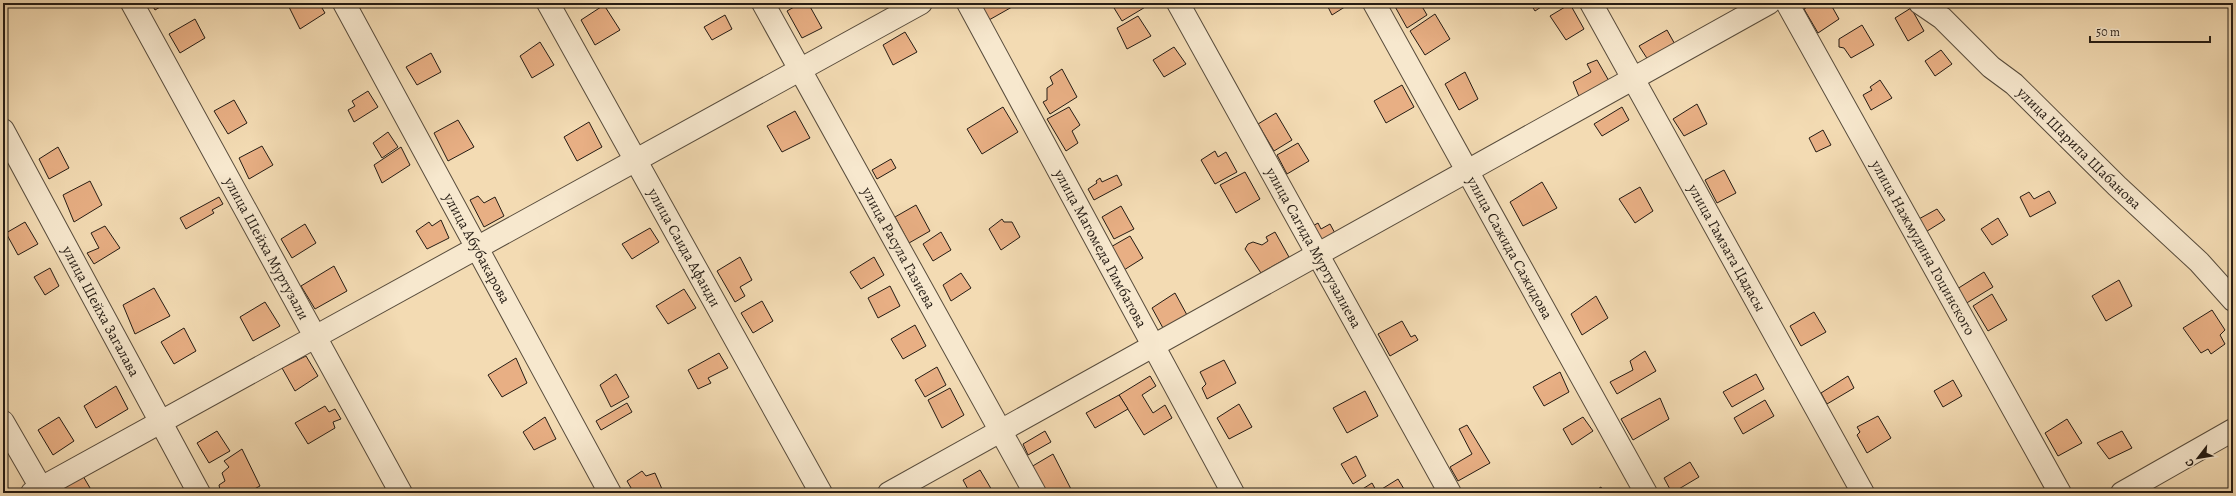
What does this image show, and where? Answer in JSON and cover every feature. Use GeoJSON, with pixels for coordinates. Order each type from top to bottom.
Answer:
{"type":"FeatureCollection","features":[{"type":"Feature","properties":{"kind":"street","name":"улица Шейха Муртузали"},"geometry":{"type":"LineString","coordinates":[[132,3],[401,493]]}},
{"type":"Feature","properties":{"kind":"street","name":"улица Абубакарова"},"geometry":{"type":"LineString","coordinates":[[344,3],[610,493]]}},
{"type":"Feature","properties":{"kind":"street","name":"улица Саида Афанди"},"geometry":{"type":"LineString","coordinates":[[548,3],[820,493]]}},
{"type":"Feature","properties":{"kind":"street","name":"улица Расула Газиева"},"geometry":{"type":"LineString","coordinates":[[763,3],[1035,493]]}},
{"type":"Feature","properties":{"kind":"street"},"geometry":{"type":"LineString","coordinates":[[3,422],[39,491],[160,422],[921,3]]}},
{"type":"Feature","properties":{"kind":"street","name":"улица Магомеда Гимбатова"},"geometry":{"type":"LineString","coordinates":[[968,3],[1233,493]]}},
{"type":"Feature","properties":{"kind":"street","name":"улица Сагида Муртузалиева"},"geometry":{"type":"LineString","coordinates":[[1178,3],[1450,493]]}},
{"type":"Feature","properties":{"kind":"street","name":"улица Сажида Сажидова"},"geometry":{"type":"LineString","coordinates":[[1374,3],[1646,493]]}},
{"type":"Feature","properties":{"kind":"street","name":"улица Гамзата Цадасы"},"geometry":{"type":"LineString","coordinates":[[1591,3],[1864,493]]}},
{"type":"Feature","properties":{"kind":"street"},"geometry":{"type":"LineString","coordinates":[[889,493],[1769,3]]}},
{"type":"Feature","properties":{"kind":"street","name":"улица Нажмудина Гоцинского"},"geometry":{"type":"LineString","coordinates":[[1787,3],[2060,493]]}},
{"type":"Feature","properties":{"kind":"street","name":"улица Шарипа Шабанова"},"geometry":{"type":"LineString","coordinates":[[1920,3],[1942,18],[1992,67],[2014,84],[2117,186],[2199,262],[2233,300]]}},
{"type":"Feature","properties":{"kind":"street","name":"улица Шейха Загалава"},"geometry":{"type":"LineString","coordinates":[[3,130],[198,493]]}},
{"type":"Feature","properties":{"kind":"street"},"geometry":{"type":"LineString","coordinates":[[2122,493],[2233,430]]}},
{"type":"Feature","properties":{"kind":"building"},"geometry":{"type":"Polygon","coordinates":[[[151,3],[167,3],[155,10],[151,3]]]}},
{"type":"Feature","properties":{"kind":"building"},"geometry":{"type":"Polygon","coordinates":[[[287,3],[319,3],[325,13],[300,29],[287,3]]]}},
{"type":"Feature","properties":{"kind":"building"},"geometry":{"type":"Polygon","coordinates":[[[801,3],[808,3],[822,28],[802,38],[787,11],[801,3]]]}},
{"type":"Feature","properties":{"kind":"building"},"geometry":{"type":"Polygon","coordinates":[[[980,3],[1019,3],[989,20],[980,3]]]}},
{"type":"Feature","properties":{"kind":"building"},"geometry":{"type":"Polygon","coordinates":[[[1111,3],[1152,3],[1122,21],[1111,3]]]}},
{"type":"Feature","properties":{"kind":"building"},"geometry":{"type":"Polygon","coordinates":[[[1326,3],[1351,3],[1332,15],[1326,3]]]}},
{"type":"Feature","properties":{"kind":"building"},"geometry":{"type":"Polygon","coordinates":[[[1393,3],[1420,3],[1427,15],[1407,28],[1393,3]]]}},
{"type":"Feature","properties":{"kind":"building"},"geometry":{"type":"Polygon","coordinates":[[[1530,3],[1547,3],[1535,11],[1530,3]]]}},
{"type":"Feature","properties":{"kind":"building"},"geometry":{"type":"Polygon","coordinates":[[[1814,3],[1830,3],[1839,19],[1818,33],[1804,9],[1814,3]]]}},
{"type":"Feature","properties":{"kind":"building"},"geometry":{"type":"Polygon","coordinates":[[[1570,4],[1584,29],[1566,40],[1550,16],[1570,4]]]}},
{"type":"Feature","properties":{"kind":"building"},"geometry":{"type":"Polygon","coordinates":[[[604,5],[620,30],[595,45],[581,20],[604,5]]]}},
{"type":"Feature","properties":{"kind":"building"},"geometry":{"type":"Polygon","coordinates":[[[1911,8],[1924,31],[1908,41],[1895,18],[1911,8]]]}},
{"type":"Feature","properties":{"kind":"building"},"geometry":{"type":"Polygon","coordinates":[[[1435,14],[1450,39],[1425,55],[1410,31],[1435,14]]]}},
{"type":"Feature","properties":{"kind":"building"},"geometry":{"type":"Polygon","coordinates":[[[725,15],[732,29],[712,40],[704,27],[725,15]]]}},
{"type":"Feature","properties":{"kind":"building"},"geometry":{"type":"Polygon","coordinates":[[[1138,16],[1151,36],[1127,49],[1117,28],[1138,16]]]}},
{"type":"Feature","properties":{"kind":"building"},"geometry":{"type":"Polygon","coordinates":[[[195,19],[205,38],[180,53],[169,34],[195,19]]]}},
{"type":"Feature","properties":{"kind":"building"},"geometry":{"type":"Polygon","coordinates":[[[1862,25],[1874,45],[1851,58],[1844,48],[1839,47],[1839,39],[1862,25]]]}},
{"type":"Feature","properties":{"kind":"building"},"geometry":{"type":"Polygon","coordinates":[[[1667,30],[1677,48],[1650,63],[1639,46],[1667,30]]]}},
{"type":"Feature","properties":{"kind":"building"},"geometry":{"type":"Polygon","coordinates":[[[905,32],[917,52],[893,65],[883,45],[905,32]]]}},
{"type":"Feature","properties":{"kind":"building"},"geometry":{"type":"Polygon","coordinates":[[[540,42],[554,65],[532,78],[520,56],[540,42]]]}},
{"type":"Feature","properties":{"kind":"building"},"geometry":{"type":"Polygon","coordinates":[[[1174,47],[1186,64],[1164,77],[1153,60],[1174,47]]]}},
{"type":"Feature","properties":{"kind":"building"},"geometry":{"type":"Polygon","coordinates":[[[1941,50],[1952,64],[1935,76],[1925,61],[1941,50]]]}},
{"type":"Feature","properties":{"kind":"building"},"geometry":{"type":"Polygon","coordinates":[[[431,53],[441,72],[417,85],[406,67],[431,53]]]}},
{"type":"Feature","properties":{"kind":"building"},"geometry":{"type":"Polygon","coordinates":[[[1597,60],[1609,81],[1580,99],[1573,82],[1591,72],[1587,64],[1597,60]]]}},
{"type":"Feature","properties":{"kind":"building"},"geometry":{"type":"Polygon","coordinates":[[[1062,69],[1077,97],[1050,114],[1043,102],[1047,100],[1047,88],[1053,84],[1050,77],[1062,69]]]}},
{"type":"Feature","properties":{"kind":"building"},"geometry":{"type":"Polygon","coordinates":[[[1465,72],[1478,99],[1459,110],[1445,84],[1465,72]]]}},
{"type":"Feature","properties":{"kind":"building"},"geometry":{"type":"Polygon","coordinates":[[[1880,80],[1892,98],[1871,110],[1863,95],[1872,90],[1870,87],[1880,80]]]}},
{"type":"Feature","properties":{"kind":"building"},"geometry":{"type":"Polygon","coordinates":[[[1402,85],[1414,107],[1386,123],[1374,101],[1402,85]]]}},
{"type":"Feature","properties":{"kind":"building"},"geometry":{"type":"Polygon","coordinates":[[[368,91],[378,107],[354,122],[348,110],[355,106],[352,101],[368,91]]]}},
{"type":"Feature","properties":{"kind":"building"},"geometry":{"type":"Polygon","coordinates":[[[234,100],[247,123],[228,134],[214,111],[234,100]]]}},
{"type":"Feature","properties":{"kind":"building"},"geometry":{"type":"Polygon","coordinates":[[[1697,104],[1707,124],[1684,136],[1673,119],[1697,104]]]}},
{"type":"Feature","properties":{"kind":"building"},"geometry":{"type":"Polygon","coordinates":[[[1003,107],[1018,132],[982,154],[967,129],[1003,107]]]}},
{"type":"Feature","properties":{"kind":"building"},"geometry":{"type":"Polygon","coordinates":[[[1069,107],[1080,125],[1072,131],[1078,143],[1066,151],[1047,119],[1069,107]]]}},
{"type":"Feature","properties":{"kind":"building"},"geometry":{"type":"Polygon","coordinates":[[[1622,107],[1629,120],[1602,136],[1594,124],[1622,107]]]}},
{"type":"Feature","properties":{"kind":"building"},"geometry":{"type":"Polygon","coordinates":[[[795,111],[810,138],[782,152],[767,126],[795,111]]]}},
{"type":"Feature","properties":{"kind":"building"},"geometry":{"type":"Polygon","coordinates":[[[1276,113],[1292,140],[1274,151],[1258,124],[1276,113]]]}},
{"type":"Feature","properties":{"kind":"building"},"geometry":{"type":"Polygon","coordinates":[[[458,120],[474,147],[448,161],[434,133],[458,120]]]}},
{"type":"Feature","properties":{"kind":"building"},"geometry":{"type":"Polygon","coordinates":[[[589,122],[602,147],[577,161],[564,137],[589,122]]]}},
{"type":"Feature","properties":{"kind":"building"},"geometry":{"type":"Polygon","coordinates":[[[1823,130],[1831,145],[1816,152],[1809,138],[1823,130]]]}},
{"type":"Feature","properties":{"kind":"building"},"geometry":{"type":"Polygon","coordinates":[[[388,132],[398,147],[382,158],[373,143],[388,132]]]}},
{"type":"Feature","properties":{"kind":"building"},"geometry":{"type":"Polygon","coordinates":[[[1298,143],[1309,161],[1287,174],[1277,155],[1298,143]]]}},
{"type":"Feature","properties":{"kind":"building"},"geometry":{"type":"Polygon","coordinates":[[[262,146],[273,165],[249,179],[239,158],[262,146]]]}},
{"type":"Feature","properties":{"kind":"building"},"geometry":{"type":"Polygon","coordinates":[[[58,147],[69,168],[49,179],[39,159],[58,147]]]}},
{"type":"Feature","properties":{"kind":"building"},"geometry":{"type":"Polygon","coordinates":[[[401,147],[410,165],[382,183],[374,165],[401,147]]]}},
{"type":"Feature","properties":{"kind":"building"},"geometry":{"type":"Polygon","coordinates":[[[1215,151],[1218,157],[1226,152],[1237,172],[1215,184],[1201,160],[1215,151]]]}},
{"type":"Feature","properties":{"kind":"building"},"geometry":{"type":"Polygon","coordinates":[[[891,159],[896,168],[877,179],[872,170],[891,159]]]}},
{"type":"Feature","properties":{"kind":"building"},"geometry":{"type":"Polygon","coordinates":[[[1724,170],[1736,193],[1717,203],[1705,180],[1724,170]]]}},
{"type":"Feature","properties":{"kind":"building"},"geometry":{"type":"Polygon","coordinates":[[[1245,172],[1260,199],[1236,213],[1220,185],[1245,172]]]}},
{"type":"Feature","properties":{"kind":"building"},"geometry":{"type":"Polygon","coordinates":[[[1117,175],[1122,185],[1094,200],[1088,189],[1097,183],[1096,181],[1100,178],[1102,182],[1117,175]]]}},
{"type":"Feature","properties":{"kind":"building"},"geometry":{"type":"Polygon","coordinates":[[[90,181],[102,205],[74,222],[63,195],[90,181]]]}},
{"type":"Feature","properties":{"kind":"building"},"geometry":{"type":"Polygon","coordinates":[[[1542,182],[1557,208],[1523,226],[1510,202],[1542,182]]]}},
{"type":"Feature","properties":{"kind":"building"},"geometry":{"type":"Polygon","coordinates":[[[1640,187],[1653,211],[1635,223],[1619,199],[1640,187]]]}},
{"type":"Feature","properties":{"kind":"building"},"geometry":{"type":"Polygon","coordinates":[[[2049,191],[2056,203],[2030,217],[2020,197],[2029,192],[2034,199],[2049,191]]]}},
{"type":"Feature","properties":{"kind":"building"},"geometry":{"type":"Polygon","coordinates":[[[478,196],[484,203],[495,197],[504,216],[484,227],[470,200],[478,196]]]}},
{"type":"Feature","properties":{"kind":"building"},"geometry":{"type":"Polygon","coordinates":[[[219,197],[223,204],[212,210],[214,213],[186,229],[180,218],[219,197]]]}},
{"type":"Feature","properties":{"kind":"building"},"geometry":{"type":"Polygon","coordinates":[[[916,205],[930,231],[909,243],[895,217],[916,205]]]}},
{"type":"Feature","properties":{"kind":"building"},"geometry":{"type":"Polygon","coordinates":[[[1121,206],[1134,229],[1114,239],[1102,217],[1121,206]]]}},
{"type":"Feature","properties":{"kind":"building"},"geometry":{"type":"Polygon","coordinates":[[[1937,209],[1945,220],[1924,233],[1917,220],[1937,209]]]}},
{"type":"Feature","properties":{"kind":"building"},"geometry":{"type":"Polygon","coordinates":[[[1998,218],[2008,235],[1992,245],[1981,229],[1998,218]]]}},
{"type":"Feature","properties":{"kind":"building"},"geometry":{"type":"Polygon","coordinates":[[[1002,219],[1004,222],[1012,222],[1020,237],[1001,250],[989,229],[1002,219]]]}},
{"type":"Feature","properties":{"kind":"building"},"geometry":{"type":"Polygon","coordinates":[[[441,220],[449,238],[427,249],[416,231],[429,222],[432,226],[441,220]]]}},
{"type":"Feature","properties":{"kind":"building"},"geometry":{"type":"Polygon","coordinates":[[[25,222],[38,244],[18,255],[6,233],[25,222]]]}},
{"type":"Feature","properties":{"kind":"building"},"geometry":{"type":"Polygon","coordinates":[[[1318,223],[1321,229],[1330,224],[1336,235],[1321,244],[1311,227],[1318,223]]]}},
{"type":"Feature","properties":{"kind":"building"},"geometry":{"type":"Polygon","coordinates":[[[305,224],[316,243],[292,258],[281,239],[305,224]]]}},
{"type":"Feature","properties":{"kind":"building"},"geometry":{"type":"Polygon","coordinates":[[[105,226],[120,248],[94,264],[87,253],[99,248],[91,233],[105,226]]]}},
{"type":"Feature","properties":{"kind":"building"},"geometry":{"type":"Polygon","coordinates":[[[650,228],[659,242],[632,259],[622,244],[650,228]]]}},
{"type":"Feature","properties":{"kind":"building"},"geometry":{"type":"Polygon","coordinates":[[[941,232],[951,250],[933,261],[923,244],[941,232]]]}},
{"type":"Feature","properties":{"kind":"building"},"geometry":{"type":"Polygon","coordinates":[[[1275,232],[1289,257],[1261,273],[1245,249],[1248,244],[1253,242],[1262,245],[1268,241],[1266,237],[1275,232]]]}},
{"type":"Feature","properties":{"kind":"building"},"geometry":{"type":"Polygon","coordinates":[[[1130,236],[1143,258],[1124,270],[1109,248],[1130,236]]]}},
{"type":"Feature","properties":{"kind":"building"},"geometry":{"type":"Polygon","coordinates":[[[740,257],[752,280],[740,287],[745,296],[735,302],[717,271],[740,257]]]}},
{"type":"Feature","properties":{"kind":"building"},"geometry":{"type":"Polygon","coordinates":[[[874,257],[884,275],[861,289],[850,272],[874,257]]]}},
{"type":"Feature","properties":{"kind":"building"},"geometry":{"type":"Polygon","coordinates":[[[334,266],[347,291],[315,309],[301,286],[334,266]]]}},
{"type":"Feature","properties":{"kind":"building"},"geometry":{"type":"Polygon","coordinates":[[[50,268],[59,286],[45,295],[34,277],[50,268]]]}},
{"type":"Feature","properties":{"kind":"building"},"geometry":{"type":"Polygon","coordinates":[[[1984,272],[1993,287],[1965,304],[1957,289],[1984,272]]]}},
{"type":"Feature","properties":{"kind":"building"},"geometry":{"type":"Polygon","coordinates":[[[961,273],[971,288],[951,301],[943,285],[961,273]]]}},
{"type":"Feature","properties":{"kind":"building"},"geometry":{"type":"Polygon","coordinates":[[[2119,280],[2132,306],[2106,321],[2092,296],[2119,280]]]}},
{"type":"Feature","properties":{"kind":"building"},"geometry":{"type":"Polygon","coordinates":[[[890,286],[900,306],[878,318],[868,298],[890,286]]]}},
{"type":"Feature","properties":{"kind":"building"},"geometry":{"type":"Polygon","coordinates":[[[154,288],[170,316],[135,334],[123,305],[154,288]]]}},
{"type":"Feature","properties":{"kind":"building"},"geometry":{"type":"Polygon","coordinates":[[[684,289],[696,308],[668,324],[656,306],[684,289]]]}},
{"type":"Feature","properties":{"kind":"building"},"geometry":{"type":"Polygon","coordinates":[[[1175,293],[1187,315],[1163,328],[1152,308],[1175,293]]]}},
{"type":"Feature","properties":{"kind":"building"},"geometry":{"type":"Polygon","coordinates":[[[1992,294],[2007,320],[1988,331],[1973,306],[1992,294]]]}},
{"type":"Feature","properties":{"kind":"building"},"geometry":{"type":"Polygon","coordinates":[[[1596,296],[1608,318],[1582,335],[1571,314],[1596,296]]]}},
{"type":"Feature","properties":{"kind":"building"},"geometry":{"type":"Polygon","coordinates":[[[762,301],[773,321],[753,333],[741,313],[762,301]]]}},
{"type":"Feature","properties":{"kind":"building"},"geometry":{"type":"Polygon","coordinates":[[[265,302],[280,326],[253,341],[240,317],[265,302]]]}},
{"type":"Feature","properties":{"kind":"building"},"geometry":{"type":"Polygon","coordinates":[[[2212,310],[2225,330],[2220,335],[2225,344],[2211,354],[2208,349],[2201,353],[2183,328],[2212,310]]]}},
{"type":"Feature","properties":{"kind":"building"},"geometry":{"type":"Polygon","coordinates":[[[1814,312],[1826,332],[1801,346],[1790,326],[1814,312]]]}},
{"type":"Feature","properties":{"kind":"building"},"geometry":{"type":"Polygon","coordinates":[[[1402,321],[1411,337],[1415,335],[1418,340],[1390,356],[1378,334],[1402,321]]]}},
{"type":"Feature","properties":{"kind":"building"},"geometry":{"type":"Polygon","coordinates":[[[915,325],[926,346],[903,359],[891,339],[915,325]]]}},
{"type":"Feature","properties":{"kind":"building"},"geometry":{"type":"Polygon","coordinates":[[[184,328],[196,351],[174,364],[161,342],[184,328]]]}},
{"type":"Feature","properties":{"kind":"building"},"geometry":{"type":"Polygon","coordinates":[[[1645,351],[1656,371],[1617,394],[1610,382],[1633,370],[1630,361],[1645,351]]]}},
{"type":"Feature","properties":{"kind":"building"},"geometry":{"type":"Polygon","coordinates":[[[719,353],[728,368],[708,378],[711,383],[698,389],[688,370],[719,353]]]}},
{"type":"Feature","properties":{"kind":"building"},"geometry":{"type":"Polygon","coordinates":[[[306,356],[318,376],[295,391],[282,368],[306,356]]]}},
{"type":"Feature","properties":{"kind":"building"},"geometry":{"type":"Polygon","coordinates":[[[516,358],[527,383],[502,397],[488,375],[516,358]]]}},
{"type":"Feature","properties":{"kind":"building"},"geometry":{"type":"Polygon","coordinates":[[[1224,360],[1236,383],[1207,399],[1202,388],[1206,384],[1200,372],[1224,360]]]}},
{"type":"Feature","properties":{"kind":"building"},"geometry":{"type":"Polygon","coordinates":[[[937,367],[946,385],[925,397],[915,380],[937,367]]]}},
{"type":"Feature","properties":{"kind":"building"},"geometry":{"type":"Polygon","coordinates":[[[1560,372],[1569,392],[1544,406],[1533,387],[1560,372]]]}},
{"type":"Feature","properties":{"kind":"building"},"geometry":{"type":"Polygon","coordinates":[[[616,374],[629,397],[611,407],[600,385],[616,374]]]}},
{"type":"Feature","properties":{"kind":"building"},"geometry":{"type":"Polygon","coordinates":[[[1756,374],[1764,389],[1732,407],[1723,392],[1756,374]]]}},
{"type":"Feature","properties":{"kind":"building"},"geometry":{"type":"Polygon","coordinates":[[[1150,376],[1156,386],[1142,395],[1153,413],[1165,405],[1172,418],[1144,435],[1119,395],[1150,376]]]}},
{"type":"Feature","properties":{"kind":"building"},"geometry":{"type":"Polygon","coordinates":[[[1848,376],[1854,388],[1827,404],[1821,393],[1848,376]]]}},
{"type":"Feature","properties":{"kind":"building"},"geometry":{"type":"Polygon","coordinates":[[[1953,380],[1962,396],[1943,407],[1934,391],[1953,380]]]}},
{"type":"Feature","properties":{"kind":"building"},"geometry":{"type":"Polygon","coordinates":[[[116,386],[128,409],[96,428],[84,406],[116,386]]]}},
{"type":"Feature","properties":{"kind":"building"},"geometry":{"type":"Polygon","coordinates":[[[950,388],[964,415],[942,428],[928,400],[950,388]]]}},
{"type":"Feature","properties":{"kind":"building"},"geometry":{"type":"Polygon","coordinates":[[[1365,391],[1378,416],[1347,433],[1333,408],[1365,391]]]}},
{"type":"Feature","properties":{"kind":"building"},"geometry":{"type":"Polygon","coordinates":[[[1119,395],[1128,409],[1095,428],[1086,413],[1119,395]]]}},
{"type":"Feature","properties":{"kind":"building"},"geometry":{"type":"Polygon","coordinates":[[[1660,398],[1669,419],[1633,440],[1621,419],[1660,398]]]}},
{"type":"Feature","properties":{"kind":"building"},"geometry":{"type":"Polygon","coordinates":[[[1765,400],[1774,416],[1743,434],[1734,418],[1765,400]]]}},
{"type":"Feature","properties":{"kind":"building"},"geometry":{"type":"Polygon","coordinates":[[[627,403],[632,412],[601,430],[596,421],[627,403]]]}},
{"type":"Feature","properties":{"kind":"building"},"geometry":{"type":"Polygon","coordinates":[[[1239,404],[1252,427],[1229,439],[1217,418],[1239,404]]]}},
{"type":"Feature","properties":{"kind":"building"},"geometry":{"type":"Polygon","coordinates":[[[325,406],[329,412],[335,409],[341,419],[333,422],[335,428],[308,444],[295,423],[325,406]]]}},
{"type":"Feature","properties":{"kind":"building"},"geometry":{"type":"Polygon","coordinates":[[[1878,416],[1891,438],[1867,453],[1857,435],[1860,432],[1857,427],[1878,416]]]}},
{"type":"Feature","properties":{"kind":"building"},"geometry":{"type":"Polygon","coordinates":[[[59,417],[74,441],[53,455],[38,430],[59,417]]]}},
{"type":"Feature","properties":{"kind":"building"},"geometry":{"type":"Polygon","coordinates":[[[545,417],[556,439],[534,450],[523,432],[545,417]]]}},
{"type":"Feature","properties":{"kind":"building"},"geometry":{"type":"Polygon","coordinates":[[[1583,417],[1593,431],[1572,445],[1563,429],[1583,417]]]}},
{"type":"Feature","properties":{"kind":"building"},"geometry":{"type":"Polygon","coordinates":[[[2067,419],[2082,443],[2058,456],[2045,433],[2067,419]]]}},
{"type":"Feature","properties":{"kind":"building"},"geometry":{"type":"Polygon","coordinates":[[[1467,425],[1490,463],[1458,481],[1450,467],[1472,454],[1459,429],[1467,425]]]}},
{"type":"Feature","properties":{"kind":"building"},"geometry":{"type":"Polygon","coordinates":[[[217,431],[230,451],[209,463],[197,443],[217,431]]]}},
{"type":"Feature","properties":{"kind":"building"},"geometry":{"type":"Polygon","coordinates":[[[1045,431],[1051,442],[1028,455],[1023,444],[1045,431]]]}},
{"type":"Feature","properties":{"kind":"building"},"geometry":{"type":"Polygon","coordinates":[[[2122,431],[2132,448],[2109,459],[2097,443],[2122,431]]]}},
{"type":"Feature","properties":{"kind":"building"},"geometry":{"type":"Polygon","coordinates":[[[242,449],[260,486],[247,493],[217,493],[220,490],[219,485],[225,481],[222,473],[229,467],[224,461],[242,449]]]}},
{"type":"Feature","properties":{"kind":"building"},"geometry":{"type":"Polygon","coordinates":[[[1053,454],[1073,493],[1046,493],[1031,467],[1053,454]]]}},
{"type":"Feature","properties":{"kind":"building"},"geometry":{"type":"Polygon","coordinates":[[[1356,456],[1366,476],[1353,484],[1341,464],[1356,456]]]}},
{"type":"Feature","properties":{"kind":"building"},"geometry":{"type":"Polygon","coordinates":[[[1690,462],[1699,477],[1672,493],[1664,478],[1690,462]]]}},
{"type":"Feature","properties":{"kind":"building"},"geometry":{"type":"Polygon","coordinates":[[[980,470],[993,492],[970,493],[963,480],[980,470]]]}},
{"type":"Feature","properties":{"kind":"building"},"geometry":{"type":"Polygon","coordinates":[[[642,471],[646,476],[655,473],[662,489],[656,493],[634,493],[627,481],[642,471]]]}},
{"type":"Feature","properties":{"kind":"building"},"geometry":{"type":"Polygon","coordinates":[[[83,476],[93,493],[66,493],[63,489],[83,476]]]}},
{"type":"Feature","properties":{"kind":"building"},"geometry":{"type":"Polygon","coordinates":[[[1398,479],[1404,489],[1397,493],[1362,493],[1361,490],[1372,483],[1377,492],[1398,479]]]}},
{"type":"Feature","properties":{"kind":"building"},"geometry":{"type":"Polygon","coordinates":[[[1601,487],[1604,493],[1591,493],[1601,487]]]}}]}
